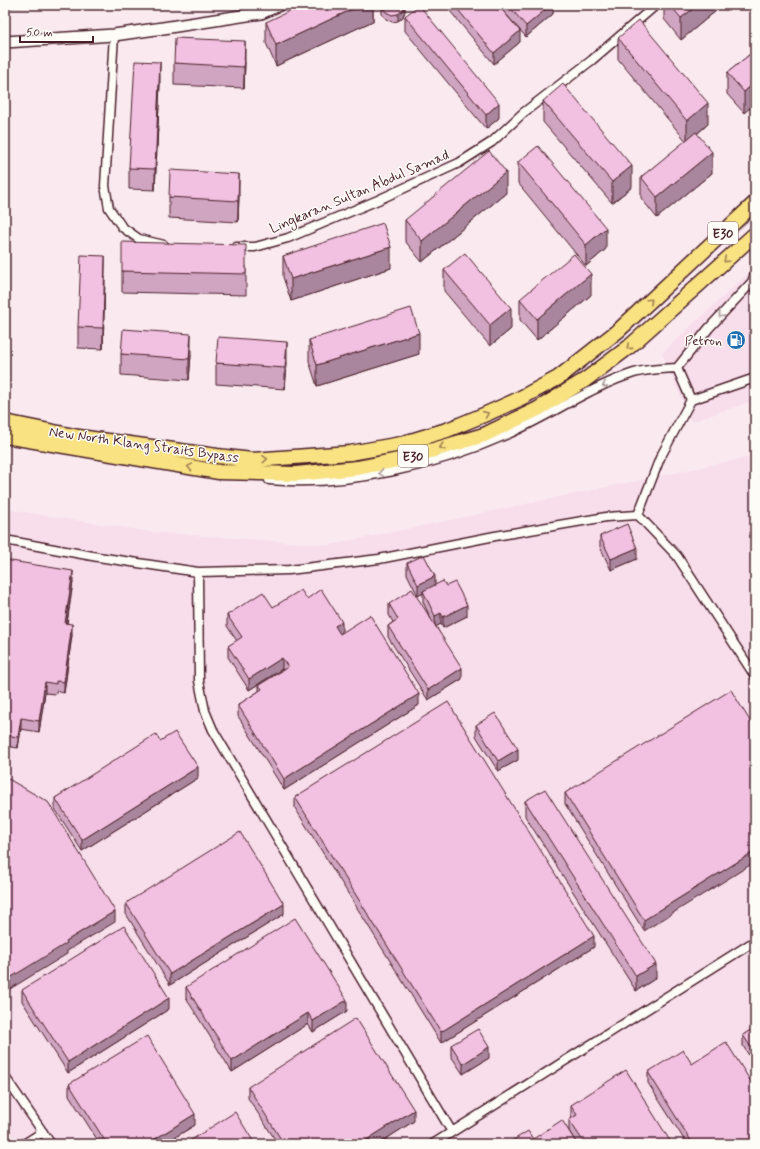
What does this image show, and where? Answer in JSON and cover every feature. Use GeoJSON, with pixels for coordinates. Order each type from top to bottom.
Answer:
{"type":"FeatureCollection","features":[{"type":"Feature","properties":{"kind":"highway","name":"New North Klang Straits Bypass"},"geometry":{"type":"LineString","coordinates":[[5,422],[79,436],[252,460],[350,454],[401,444],[447,430],[486,414],[558,378],[619,330],[755,203]]}},
{"type":"Feature","properties":{"kind":"highway","name":"New North Klang Straits Bypass"},"geometry":{"type":"LineString","coordinates":[[5,436],[219,472],[296,474],[357,468],[403,459],[484,434],[538,409],[585,380],[629,347],[755,234]]}},
{"type":"Feature","properties":{"kind":"street"},"geometry":{"type":"LineString","coordinates":[[5,42],[114,35],[261,13],[279,5]]}},
{"type":"Feature","properties":{"kind":"street","name":"Lingkaran Sultan Abdul Samad"},"geometry":{"type":"LineString","coordinates":[[225,246],[255,247],[288,238],[378,200],[459,163],[492,142],[523,113],[592,60],[656,5]]}},
{"type":"Feature","properties":{"kind":"street"},"geometry":{"type":"LineString","coordinates":[[114,35],[105,186],[109,208],[122,227],[139,239],[165,245],[172,245]]}},
{"type":"Feature","properties":{"kind":"street"},"geometry":{"type":"LineString","coordinates":[[219,472],[282,481],[330,481],[403,469],[458,454],[509,434],[613,381],[636,372],[676,368],[709,328],[752,282],[755,274]]}},
{"type":"Feature","properties":{"kind":"street"},"geometry":{"type":"LineString","coordinates":[[676,368],[691,400]]}},
{"type":"Feature","properties":{"kind":"street"},"geometry":{"type":"LineString","coordinates":[[638,515],[660,458],[691,400],[755,378]]}},
{"type":"Feature","properties":{"kind":"street"},"geometry":{"type":"LineString","coordinates":[[5,540],[98,557],[198,572],[289,570],[379,559],[495,536],[606,517],[638,515]]}},
{"type":"Feature","properties":{"kind":"street"},"geometry":{"type":"LineString","coordinates":[[638,515],[676,556],[755,676]]}},
{"type":"Feature","properties":{"kind":"street"},"geometry":{"type":"LineString","coordinates":[[198,572],[199,681],[205,711],[210,724],[452,1132]]}},
{"type":"Feature","properties":{"kind":"street"},"geometry":{"type":"LineString","coordinates":[[433,1144],[755,941]]}},
{"type":"Feature","properties":{"kind":"street"},"geometry":{"type":"LineString","coordinates":[[5,1077],[51,1144]]}},
{"type":"Feature","properties":{"kind":"street"},"geometry":{"type":"LineString","coordinates":[[24,1144],[43,1132]]}},
{"type":"Feature","properties":{"kind":"shaded area"},"geometry":{"type":"Polygon","coordinates":[[[755,267],[755,400],[691,422],[662,353],[755,267]]]}},
{"type":"Feature","properties":{"kind":"shaded area"},"geometry":{"type":"Polygon","coordinates":[[[755,456],[755,1144],[5,1144],[5,509],[152,532],[330,545],[755,456]]]}},
{"type":"Feature","properties":{"kind":"green space"},"geometry":{"type":"Polygon","coordinates":[[[5,5],[64,5],[5,8],[5,5]]]}},
{"type":"Feature","properties":{"kind":"building"},"geometry":{"type":"Polygon","coordinates":[[[302,5],[361,5],[276,45],[266,22],[302,5]]]}},
{"type":"Feature","properties":{"kind":"building"},"geometry":{"type":"Polygon","coordinates":[[[382,5],[404,5],[403,10],[398,14],[392,15],[386,12],[382,5]]]}},
{"type":"Feature","properties":{"kind":"building"},"geometry":{"type":"Polygon","coordinates":[[[419,5],[499,103],[486,115],[405,16],[419,5]]]}},
{"type":"Feature","properties":{"kind":"building"},"geometry":{"type":"Polygon","coordinates":[[[454,5],[498,5],[520,31],[494,53],[454,5]]]}},
{"type":"Feature","properties":{"kind":"building"},"geometry":{"type":"Polygon","coordinates":[[[508,5],[551,5],[526,26],[508,5]]]}},
{"type":"Feature","properties":{"kind":"building"},"geometry":{"type":"Polygon","coordinates":[[[670,5],[698,5],[681,18],[670,5]]]}},
{"type":"Feature","properties":{"kind":"building"},"geometry":{"type":"Polygon","coordinates":[[[639,20],[708,103],[687,121],[618,38],[639,20]]]}},
{"type":"Feature","properties":{"kind":"building"},"geometry":{"type":"Polygon","coordinates":[[[175,38],[245,41],[244,67],[174,63],[175,38]]]}},
{"type":"Feature","properties":{"kind":"building"},"geometry":{"type":"Polygon","coordinates":[[[755,50],[755,82],[744,92],[727,73],[755,50]]]}},
{"type":"Feature","properties":{"kind":"building"},"geometry":{"type":"Polygon","coordinates":[[[135,61],[160,62],[155,169],[129,168],[135,61]]]}},
{"type":"Feature","properties":{"kind":"building"},"geometry":{"type":"Polygon","coordinates":[[[563,84],[632,166],[612,182],[543,101],[563,84]]]}},
{"type":"Feature","properties":{"kind":"building"},"geometry":{"type":"Polygon","coordinates":[[[696,132],[712,152],[657,197],[641,177],[696,132]]]}},
{"type":"Feature","properties":{"kind":"building"},"geometry":{"type":"Polygon","coordinates":[[[538,146],[606,228],[586,245],[518,162],[538,146]]]}},
{"type":"Feature","properties":{"kind":"building"},"geometry":{"type":"Polygon","coordinates":[[[489,151],[506,172],[422,241],[405,220],[489,151]]]}},
{"type":"Feature","properties":{"kind":"building"},"geometry":{"type":"Polygon","coordinates":[[[170,170],[239,174],[238,201],[169,197],[170,170]]]}},
{"type":"Feature","properties":{"kind":"building"},"geometry":{"type":"Polygon","coordinates":[[[383,223],[391,247],[291,279],[283,256],[383,223]]]}},
{"type":"Feature","properties":{"kind":"building"},"geometry":{"type":"Polygon","coordinates":[[[122,242],[246,245],[246,274],[122,271],[122,242]]]}},
{"type":"Feature","properties":{"kind":"building"},"geometry":{"type":"Polygon","coordinates":[[[465,253],[511,308],[490,325],[444,270],[465,253]]]}},
{"type":"Feature","properties":{"kind":"building"},"geometry":{"type":"Polygon","coordinates":[[[574,254],[591,274],[537,319],[520,299],[574,254]]]}},
{"type":"Feature","properties":{"kind":"building"},"geometry":{"type":"Polygon","coordinates":[[[81,255],[105,256],[103,328],[78,327],[81,255]]]}},
{"type":"Feature","properties":{"kind":"building"},"geometry":{"type":"Polygon","coordinates":[[[411,308],[419,333],[317,365],[309,340],[411,308]]]}},
{"type":"Feature","properties":{"kind":"building"},"geometry":{"type":"Polygon","coordinates":[[[123,329],[191,334],[189,359],[121,354],[123,329]]]}},
{"type":"Feature","properties":{"kind":"building"},"geometry":{"type":"Polygon","coordinates":[[[218,337],[287,342],[285,368],[216,363],[218,337]]]}},
{"type":"Feature","properties":{"kind":"building"},"geometry":{"type":"Polygon","coordinates":[[[627,524],[637,548],[611,559],[600,536],[627,524]]]}},
{"type":"Feature","properties":{"kind":"building"},"geometry":{"type":"Polygon","coordinates":[[[424,555],[435,576],[418,585],[407,563],[424,555]]]}},
{"type":"Feature","properties":{"kind":"building"},"geometry":{"type":"Polygon","coordinates":[[[5,560],[73,571],[65,623],[72,624],[64,682],[56,681],[56,684],[45,682],[39,721],[21,718],[18,737],[5,735],[5,560]]]}},
{"type":"Feature","properties":{"kind":"building"},"geometry":{"type":"Polygon","coordinates":[[[443,581],[446,586],[455,582],[467,605],[443,617],[441,613],[435,616],[423,591],[443,581]]]}},
{"type":"Feature","properties":{"kind":"building"},"geometry":{"type":"Polygon","coordinates":[[[321,589],[342,622],[335,626],[340,634],[370,615],[419,694],[284,779],[238,705],[262,689],[259,685],[288,667],[282,658],[249,679],[228,646],[242,637],[227,615],[263,592],[273,607],[301,590],[307,599],[321,589]]]}},
{"type":"Feature","properties":{"kind":"building"},"geometry":{"type":"Polygon","coordinates":[[[412,589],[462,668],[428,690],[388,626],[398,619],[389,604],[412,589]]]}},
{"type":"Feature","properties":{"kind":"building"},"geometry":{"type":"Polygon","coordinates":[[[731,690],[755,729],[755,851],[644,920],[565,793],[731,690]]]}},
{"type":"Feature","properties":{"kind":"building"},"geometry":{"type":"Polygon","coordinates":[[[448,702],[594,936],[441,1032],[295,797],[448,702]]]}},
{"type":"Feature","properties":{"kind":"building"},"geometry":{"type":"Polygon","coordinates":[[[495,713],[518,749],[498,761],[476,725],[495,713]]]}},
{"type":"Feature","properties":{"kind":"building"},"geometry":{"type":"Polygon","coordinates":[[[175,732],[198,767],[82,840],[55,798],[156,734],[160,741],[175,732]]]}},
{"type":"Feature","properties":{"kind":"building"},"geometry":{"type":"Polygon","coordinates":[[[5,777],[48,802],[115,911],[66,941],[67,943],[5,981],[5,777]]]}},
{"type":"Feature","properties":{"kind":"building"},"geometry":{"type":"Polygon","coordinates":[[[545,789],[656,964],[636,976],[525,801],[545,789]]]}},
{"type":"Feature","properties":{"kind":"building"},"geometry":{"type":"Polygon","coordinates":[[[240,832],[284,904],[170,974],[126,903],[240,832]]]}},
{"type":"Feature","properties":{"kind":"building"},"geometry":{"type":"Polygon","coordinates":[[[295,918],[347,1000],[313,1021],[308,1013],[232,1061],[186,987],[295,918]]]}},
{"type":"Feature","properties":{"kind":"building"},"geometry":{"type":"Polygon","coordinates":[[[124,926],[169,998],[68,1062],[22,990],[124,926]]]}},
{"type":"Feature","properties":{"kind":"building"},"geometry":{"type":"Polygon","coordinates":[[[356,1018],[414,1110],[360,1144],[284,1144],[248,1087],[356,1018]]]}},
{"type":"Feature","properties":{"kind":"building"},"geometry":{"type":"Polygon","coordinates":[[[755,1027],[755,1054],[743,1035],[755,1027]]]}},
{"type":"Feature","properties":{"kind":"building"},"geometry":{"type":"Polygon","coordinates":[[[478,1029],[489,1047],[463,1064],[451,1045],[478,1029]]]}},
{"type":"Feature","properties":{"kind":"building"},"geometry":{"type":"Polygon","coordinates":[[[147,1036],[195,1114],[147,1144],[107,1144],[69,1084],[147,1036]]]}},
{"type":"Feature","properties":{"kind":"building"},"geometry":{"type":"Polygon","coordinates":[[[726,1042],[755,1088],[755,1144],[693,1144],[648,1072],[683,1050],[692,1064],[726,1042]]]}},
{"type":"Feature","properties":{"kind":"building"},"geometry":{"type":"Polygon","coordinates":[[[626,1070],[672,1144],[578,1144],[583,1141],[569,1120],[577,1115],[571,1105],[626,1070]]]}},
{"type":"Feature","properties":{"kind":"building"},"geometry":{"type":"Polygon","coordinates":[[[235,1112],[255,1144],[185,1144],[235,1112]]]}},
{"type":"Feature","properties":{"kind":"building"},"geometry":{"type":"Polygon","coordinates":[[[562,1120],[577,1144],[507,1144],[528,1131],[533,1139],[562,1120]]]}},
{"type":"Feature","properties":{"kind":"place","name":"Petron"},"geometry":{"type":"Point","coordinates":[736,340]}}]}
